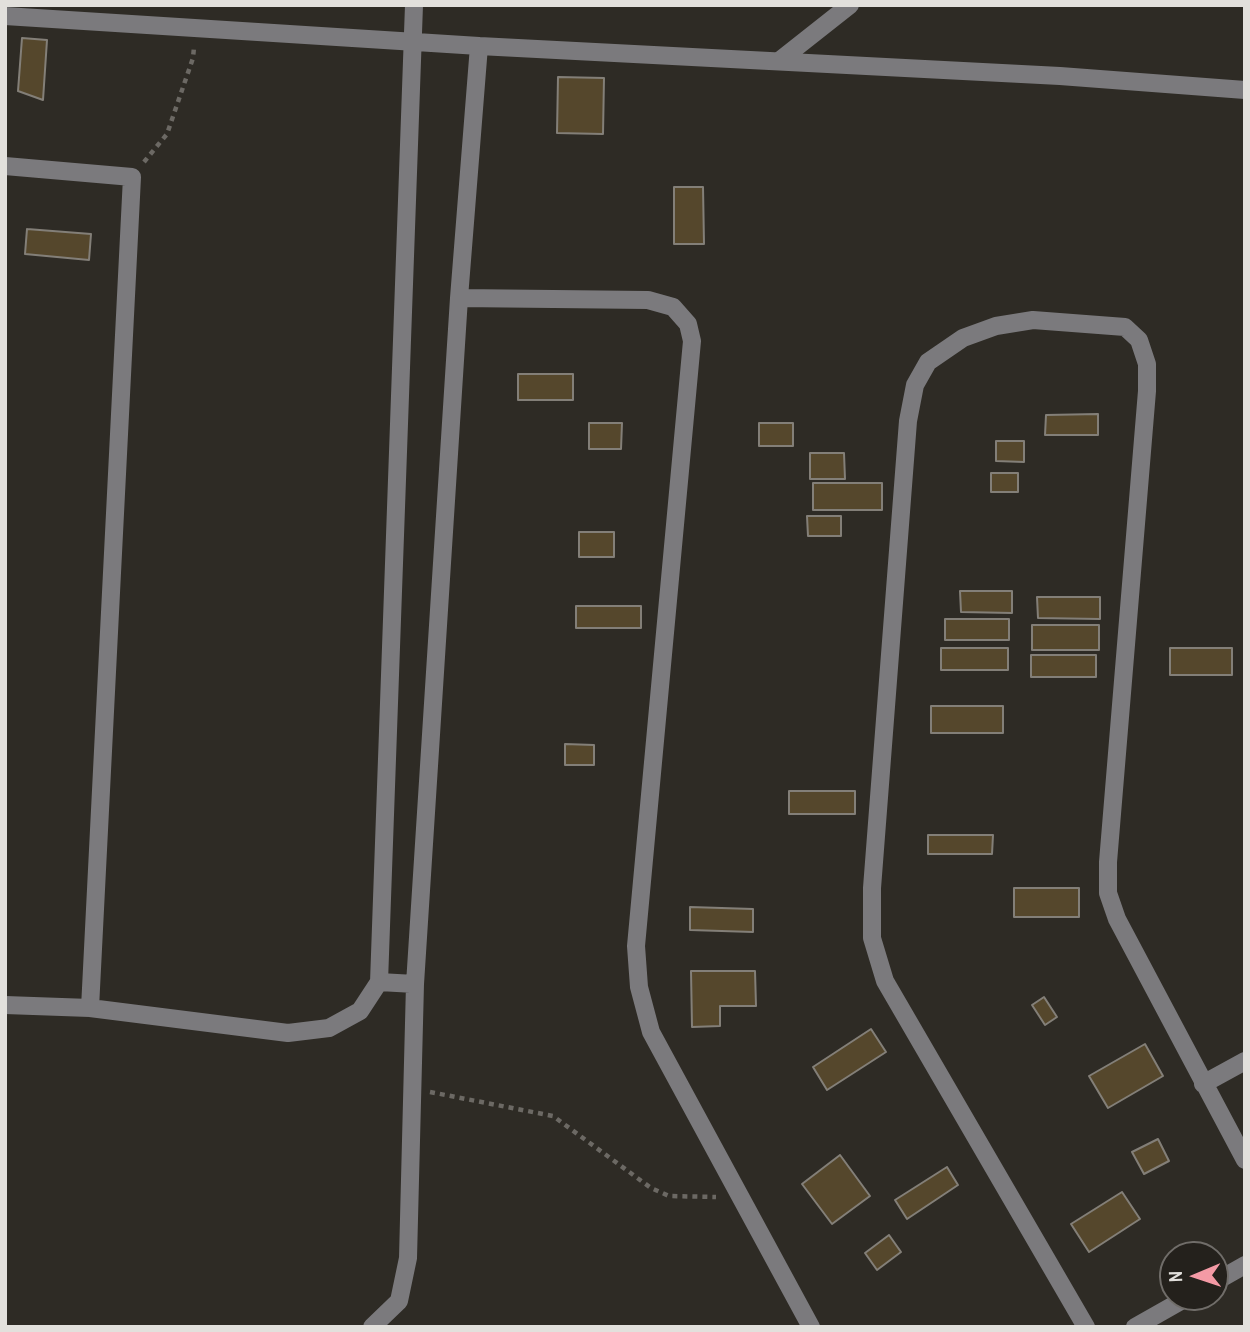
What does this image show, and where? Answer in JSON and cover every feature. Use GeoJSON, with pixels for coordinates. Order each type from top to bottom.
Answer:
{"type":"FeatureCollection","features":[{"type":"Feature","properties":{"kind":"street"},"geometry":{"type":"LineString","coordinates":[[5,1005],[90,1008],[288,1033],[329,1028],[360,1011],[379,982],[414,5]]}},
{"type":"Feature","properties":{"kind":"street"},"geometry":{"type":"LineString","coordinates":[[779,61],[849,5]]}},
{"type":"Feature","properties":{"kind":"street"},"geometry":{"type":"LineString","coordinates":[[5,16],[480,46],[1060,76],[1245,90]]}},
{"type":"Feature","properties":{"kind":"street"},"geometry":{"type":"LineString","coordinates":[[372,1327],[398,1301],[408,1258],[415,984],[459,298],[480,46]]}},
{"type":"Feature","properties":{"kind":"street"},"geometry":{"type":"LineString","coordinates":[[5,166],[132,177],[90,1008]]}},
{"type":"Feature","properties":{"kind":"street"},"geometry":{"type":"LineString","coordinates":[[459,298],[649,299],[673,307],[688,324],[692,341],[636,946],[639,987],[651,1032],[811,1327]]}},
{"type":"Feature","properties":{"kind":"street"},"geometry":{"type":"LineString","coordinates":[[1086,1327],[885,981],[872,938],[872,888],[908,421],[915,385],[928,362],[963,338],[996,326],[1033,320],[1125,327],[1139,340],[1147,363],[1108,862],[1108,893],[1117,919],[1245,1160]]}},
{"type":"Feature","properties":{"kind":"street"},"geometry":{"type":"LineString","coordinates":[[379,982],[415,984]]}},
{"type":"Feature","properties":{"kind":"street"},"geometry":{"type":"LineString","coordinates":[[1203,1084],[1245,1061]]}},
{"type":"Feature","properties":{"kind":"street"},"geometry":{"type":"LineString","coordinates":[[1229,1274],[1245,1265]]}},
{"type":"Feature","properties":{"kind":"street"},"geometry":{"type":"LineString","coordinates":[[1135,1327],[1163,1311]]}},
{"type":"Feature","properties":{"kind":"path"},"geometry":{"type":"LineString","coordinates":[[132,177],[167,134],[193,58],[196,28]]}},
{"type":"Feature","properties":{"kind":"path"},"geometry":{"type":"LineString","coordinates":[[412,1088],[553,1116],[651,1188],[669,1196],[741,1197]]}},
{"type":"Feature","properties":{"kind":"building"},"geometry":{"type":"Polygon","coordinates":[[[22,38],[47,40],[43,100],[18,91],[22,38]]]}},
{"type":"Feature","properties":{"kind":"building"},"geometry":{"type":"Polygon","coordinates":[[[558,77],[604,78],[603,134],[557,133],[558,77]]]}},
{"type":"Feature","properties":{"kind":"building"},"geometry":{"type":"Polygon","coordinates":[[[674,187],[703,187],[704,244],[674,244],[674,187]]]}},
{"type":"Feature","properties":{"kind":"building"},"geometry":{"type":"Polygon","coordinates":[[[27,229],[91,234],[89,260],[25,254],[27,229]]]}},
{"type":"Feature","properties":{"kind":"building"},"geometry":{"type":"Polygon","coordinates":[[[518,374],[573,374],[573,400],[518,400],[518,374]]]}},
{"type":"Feature","properties":{"kind":"building"},"geometry":{"type":"Polygon","coordinates":[[[1098,414],[1098,435],[1045,435],[1046,415],[1098,414]]]}},
{"type":"Feature","properties":{"kind":"building"},"geometry":{"type":"Polygon","coordinates":[[[589,423],[622,423],[621,449],[589,449],[589,423]]]}},
{"type":"Feature","properties":{"kind":"building"},"geometry":{"type":"Polygon","coordinates":[[[759,423],[793,423],[793,446],[759,446],[759,423]]]}},
{"type":"Feature","properties":{"kind":"building"},"geometry":{"type":"Polygon","coordinates":[[[996,441],[1024,441],[1024,462],[996,461],[996,441]]]}},
{"type":"Feature","properties":{"kind":"building"},"geometry":{"type":"Polygon","coordinates":[[[810,453],[844,453],[845,479],[810,479],[810,453]]]}},
{"type":"Feature","properties":{"kind":"building"},"geometry":{"type":"Polygon","coordinates":[[[991,473],[1018,473],[1018,492],[991,492],[991,473]]]}},
{"type":"Feature","properties":{"kind":"building"},"geometry":{"type":"Polygon","coordinates":[[[813,483],[882,483],[882,510],[813,510],[813,483]]]}},
{"type":"Feature","properties":{"kind":"building"},"geometry":{"type":"Polygon","coordinates":[[[807,516],[841,516],[841,536],[808,536],[807,516]]]}},
{"type":"Feature","properties":{"kind":"building"},"geometry":{"type":"Polygon","coordinates":[[[579,532],[614,532],[614,557],[579,557],[579,532]]]}},
{"type":"Feature","properties":{"kind":"building"},"geometry":{"type":"Polygon","coordinates":[[[960,591],[1012,591],[1012,613],[961,612],[960,591]]]}},
{"type":"Feature","properties":{"kind":"building"},"geometry":{"type":"Polygon","coordinates":[[[1037,597],[1100,597],[1100,619],[1038,618],[1037,597]]]}},
{"type":"Feature","properties":{"kind":"building"},"geometry":{"type":"Polygon","coordinates":[[[576,606],[641,606],[641,628],[576,628],[576,606]]]}},
{"type":"Feature","properties":{"kind":"building"},"geometry":{"type":"Polygon","coordinates":[[[945,619],[1009,619],[1009,640],[945,640],[945,619]]]}},
{"type":"Feature","properties":{"kind":"building"},"geometry":{"type":"Polygon","coordinates":[[[1032,625],[1099,625],[1099,650],[1032,650],[1032,625]]]}},
{"type":"Feature","properties":{"kind":"building"},"geometry":{"type":"Polygon","coordinates":[[[941,648],[1008,648],[1008,670],[941,670],[941,648]]]}},
{"type":"Feature","properties":{"kind":"building"},"geometry":{"type":"Polygon","coordinates":[[[1170,648],[1232,648],[1232,675],[1170,675],[1170,648]]]}},
{"type":"Feature","properties":{"kind":"building"},"geometry":{"type":"Polygon","coordinates":[[[1031,655],[1096,655],[1096,677],[1031,677],[1031,655]]]}},
{"type":"Feature","properties":{"kind":"building"},"geometry":{"type":"Polygon","coordinates":[[[931,706],[1003,706],[1003,733],[931,733],[931,706]]]}},
{"type":"Feature","properties":{"kind":"building"},"geometry":{"type":"Polygon","coordinates":[[[565,744],[594,745],[594,765],[565,765],[565,744]]]}},
{"type":"Feature","properties":{"kind":"building"},"geometry":{"type":"Polygon","coordinates":[[[789,791],[855,791],[855,814],[789,814],[789,791]]]}},
{"type":"Feature","properties":{"kind":"building"},"geometry":{"type":"Polygon","coordinates":[[[928,835],[993,835],[992,854],[928,854],[928,835]]]}},
{"type":"Feature","properties":{"kind":"building"},"geometry":{"type":"Polygon","coordinates":[[[1014,888],[1079,888],[1079,917],[1014,917],[1014,888]]]}},
{"type":"Feature","properties":{"kind":"building"},"geometry":{"type":"Polygon","coordinates":[[[690,907],[753,909],[753,932],[690,930],[690,907]]]}},
{"type":"Feature","properties":{"kind":"building"},"geometry":{"type":"Polygon","coordinates":[[[691,971],[755,971],[756,1006],[720,1006],[720,1026],[692,1027],[691,971]]]}},
{"type":"Feature","properties":{"kind":"building"},"geometry":{"type":"Polygon","coordinates":[[[1044,997],[1057,1017],[1045,1025],[1032,1005],[1044,997]]]}},
{"type":"Feature","properties":{"kind":"building"},"geometry":{"type":"Polygon","coordinates":[[[871,1029],[886,1052],[827,1090],[813,1067],[871,1029]]]}},
{"type":"Feature","properties":{"kind":"building"},"geometry":{"type":"Polygon","coordinates":[[[1145,1044],[1163,1076],[1108,1108],[1089,1076],[1145,1044]]]}},
{"type":"Feature","properties":{"kind":"building"},"geometry":{"type":"Polygon","coordinates":[[[1158,1139],[1169,1161],[1144,1174],[1132,1152],[1158,1139]]]}},
{"type":"Feature","properties":{"kind":"building"},"geometry":{"type":"Polygon","coordinates":[[[840,1155],[870,1196],[832,1224],[802,1184],[840,1155]]]}},
{"type":"Feature","properties":{"kind":"building"},"geometry":{"type":"Polygon","coordinates":[[[947,1167],[958,1185],[907,1219],[895,1200],[947,1167]]]}},
{"type":"Feature","properties":{"kind":"building"},"geometry":{"type":"Polygon","coordinates":[[[1122,1192],[1140,1219],[1089,1252],[1071,1224],[1122,1192]]]}},
{"type":"Feature","properties":{"kind":"building"},"geometry":{"type":"Polygon","coordinates":[[[889,1235],[901,1252],[877,1270],[865,1253],[889,1235]]]}}]}
